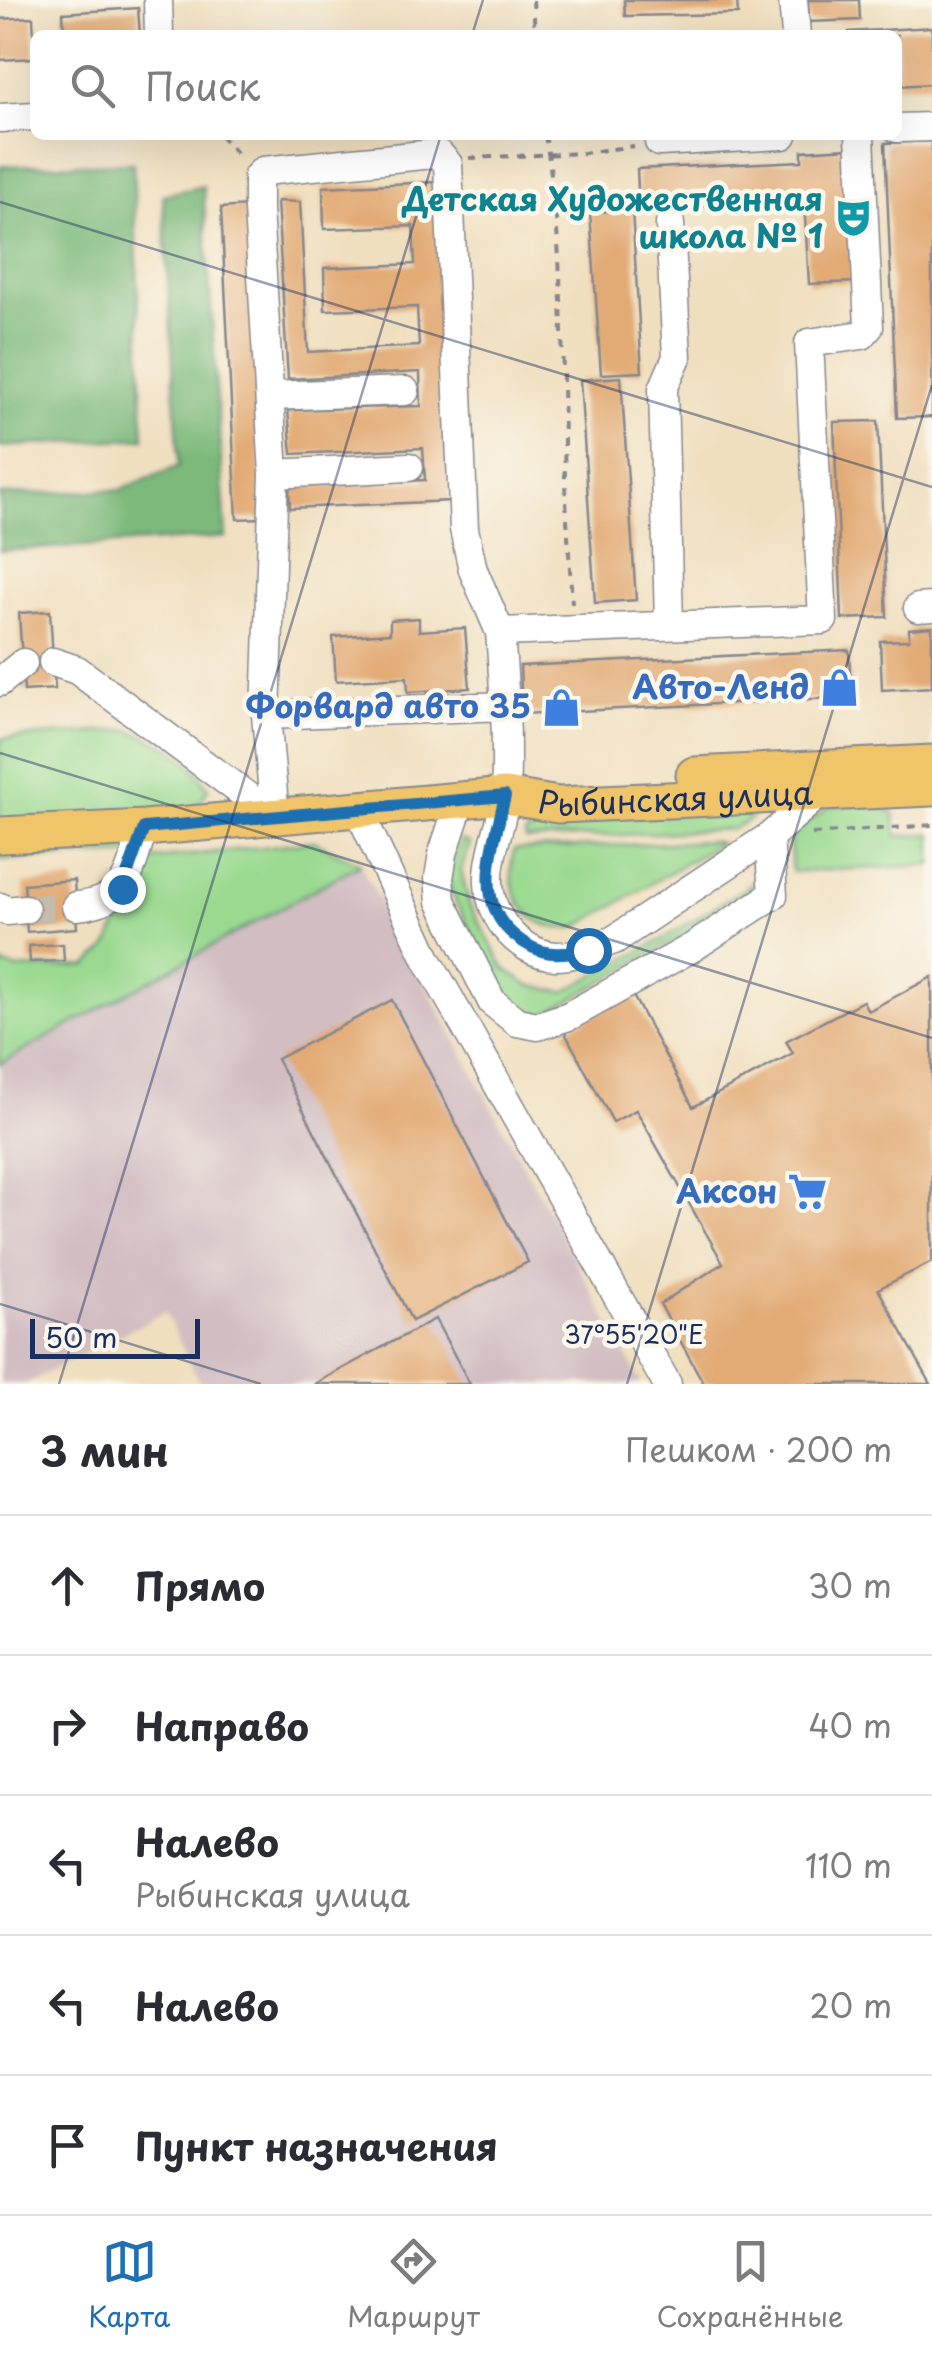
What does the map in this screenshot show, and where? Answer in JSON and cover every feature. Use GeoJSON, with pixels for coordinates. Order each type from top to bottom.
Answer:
{"type":"FeatureCollection","features":[{"type":"Feature","properties":{"kind":"main road"},"geometry":{"type":"LineString","coordinates":[[505,796],[556,782],[932,762]]}},
{"type":"Feature","properties":{"kind":"main road","name":"Рыбинская улица"},"geometry":{"type":"LineString","coordinates":[[0,835],[144,828],[505,796],[558,805],[932,788]]}},
{"type":"Feature","properties":{"kind":"street"},"geometry":{"type":"LineString","coordinates":[[158,0],[159,30]]}},
{"type":"Feature","properties":{"kind":"street"},"geometry":{"type":"LineString","coordinates":[[793,0],[796,30]]}},
{"type":"Feature","properties":{"kind":"street"},"geometry":{"type":"LineString","coordinates":[[0,118],[30,116]]}},
{"type":"Feature","properties":{"kind":"street"},"geometry":{"type":"LineString","coordinates":[[902,128],[932,127]]}},
{"type":"Feature","properties":{"kind":"street"},"geometry":{"type":"LineString","coordinates":[[658,142],[694,140]]}},
{"type":"Feature","properties":{"kind":"street"},"geometry":{"type":"LineString","coordinates":[[500,632],[823,620],[809,343],[862,335],[869,327],[860,140]]}},
{"type":"Feature","properties":{"kind":"street"},"geometry":{"type":"LineString","coordinates":[[275,817],[266,714],[274,474],[258,176],[263,171],[433,154],[446,159],[448,164],[464,529],[474,570],[500,632],[506,706],[505,796],[489,874],[491,904],[502,926],[525,944],[555,956],[614,940],[769,837],[819,794]]}},
{"type":"Feature","properties":{"kind":"street"},"geometry":{"type":"LineString","coordinates":[[669,624],[663,389],[678,357],[670,224]]}},
{"type":"Feature","properties":{"kind":"street"},"geometry":{"type":"LineString","coordinates":[[270,396],[405,391]]}},
{"type":"Feature","properties":{"kind":"street"},"geometry":{"type":"LineString","coordinates":[[274,474],[408,467]]}},
{"type":"Feature","properties":{"kind":"street"},"geometry":{"type":"LineString","coordinates":[[53,662],[78,670],[275,817]]}},
{"type":"Feature","properties":{"kind":"street"},"geometry":{"type":"LineString","coordinates":[[0,682],[23,663]]}},
{"type":"Feature","properties":{"kind":"street"},"geometry":{"type":"LineString","coordinates":[[266,714],[506,706]]}},
{"type":"Feature","properties":{"kind":"street"},"geometry":{"type":"LineString","coordinates":[[461,799],[443,853],[441,900],[492,1002],[517,1022],[538,1026],[569,1016],[693,948],[773,896],[769,837]]}},
{"type":"Feature","properties":{"kind":"street"},"geometry":{"type":"LineString","coordinates":[[358,808],[427,959],[666,1384]]}},
{"type":"Feature","properties":{"kind":"street"},"geometry":{"type":"LineString","coordinates":[[76,906],[98,904],[122,889],[144,828]]}},
{"type":"Feature","properties":{"kind":"path"},"geometry":{"type":"LineString","coordinates":[[533,0],[535,30]]}},
{"type":"Feature","properties":{"kind":"path"},"geometry":{"type":"LineString","coordinates":[[225,140],[258,176]]}},
{"type":"Feature","properties":{"kind":"path"},"geometry":{"type":"LineString","coordinates":[[546,140],[562,300],[573,629]]}},
{"type":"Feature","properties":{"kind":"path"},"geometry":{"type":"LineString","coordinates":[[446,159],[548,155],[658,142]]}},
{"type":"Feature","properties":{"kind":"path"},"geometry":{"type":"LineString","coordinates":[[594,195],[670,224]]}},
{"type":"Feature","properties":{"kind":"path"},"geometry":{"type":"LineString","coordinates":[[769,837],[932,825]]}},
{"type":"Feature","properties":{"kind":"shaded area"},"geometry":{"type":"Polygon","coordinates":[[[360,864],[642,1384],[200,1384],[165,1312],[25,1384],[0,1384],[0,1064],[360,864]]]}},
{"type":"Feature","properties":{"kind":"green space"},"geometry":{"type":"Polygon","coordinates":[[[133,163],[144,438],[0,447],[0,166],[133,163]]]}},
{"type":"Feature","properties":{"kind":"green space"},"geometry":{"type":"Polygon","coordinates":[[[203,186],[226,537],[0,551],[0,495],[120,490],[179,466],[163,195],[203,186]]]}},
{"type":"Feature","properties":{"kind":"green space"},"geometry":{"type":"Polygon","coordinates":[[[128,730],[153,739],[183,758],[208,788],[203,799],[189,809],[0,825],[0,739],[128,730]]]}},
{"type":"Feature","properties":{"kind":"green space"},"geometry":{"type":"Polygon","coordinates":[[[871,803],[894,813],[897,836],[932,834],[932,865],[792,872],[790,841],[796,831],[830,806],[871,803]]]}},
{"type":"Feature","properties":{"kind":"green space"},"geometry":{"type":"Polygon","coordinates":[[[754,811],[750,819],[733,829],[526,840],[525,835],[548,818],[754,811]]]}},
{"type":"Feature","properties":{"kind":"green space"},"geometry":{"type":"Polygon","coordinates":[[[136,839],[130,854],[0,860],[0,843],[136,839]]]}},
{"type":"Feature","properties":{"kind":"green space"},"geometry":{"type":"Polygon","coordinates":[[[461,840],[470,844],[461,870],[469,904],[504,968],[528,985],[564,992],[663,939],[758,880],[765,889],[542,1016],[518,1009],[507,1000],[456,903],[447,878],[461,840]]]}},
{"type":"Feature","properties":{"kind":"green space"},"geometry":{"type":"Polygon","coordinates":[[[314,841],[360,864],[0,1064],[0,964],[16,969],[87,966],[107,948],[147,860],[314,841]]]}},
{"type":"Feature","properties":{"kind":"green space"},"geometry":{"type":"Polygon","coordinates":[[[720,843],[577,927],[560,928],[533,918],[516,896],[512,881],[514,850],[720,843]]]}},
{"type":"Feature","properties":{"kind":"building"},"geometry":{"type":"Polygon","coordinates":[[[624,0],[737,0],[738,14],[625,16],[624,0]]]}},
{"type":"Feature","properties":{"kind":"building"},"geometry":{"type":"Polygon","coordinates":[[[808,0],[859,0],[860,20],[809,22],[808,0]]]}},
{"type":"Feature","properties":{"kind":"building"},"geometry":{"type":"Polygon","coordinates":[[[138,8],[140,30],[64,30],[63,13],[138,8]]]}},
{"type":"Feature","properties":{"kind":"building"},"geometry":{"type":"Polygon","coordinates":[[[33,17],[30,58],[0,60],[0,19],[33,17]]]}},
{"type":"Feature","properties":{"kind":"building"},"geometry":{"type":"Polygon","coordinates":[[[932,27],[932,84],[902,86],[902,30],[882,30],[932,27]]]}},
{"type":"Feature","properties":{"kind":"building"},"geometry":{"type":"Polygon","coordinates":[[[932,141],[932,417],[897,418],[885,143],[932,141]]]}},
{"type":"Feature","properties":{"kind":"building"},"geometry":{"type":"Polygon","coordinates":[[[848,148],[855,282],[809,284],[804,201],[639,210],[637,169],[802,161],[802,151],[848,148]]]}},
{"type":"Feature","properties":{"kind":"building"},"geometry":{"type":"Polygon","coordinates":[[[436,182],[451,501],[290,508],[289,487],[425,480],[423,448],[292,454],[288,410],[421,406],[420,372],[288,379],[277,201],[300,202],[308,352],[419,346],[417,307],[325,310],[324,268],[415,264],[413,226],[324,229],[323,187],[436,182]]]}},
{"type":"Feature","properties":{"kind":"building"},"geometry":{"type":"Polygon","coordinates":[[[247,206],[263,518],[237,519],[221,208],[247,206]]]}},
{"type":"Feature","properties":{"kind":"building"},"geometry":{"type":"Polygon","coordinates":[[[632,210],[642,372],[601,374],[590,212],[632,210]]]}},
{"type":"Feature","properties":{"kind":"building"},"geometry":{"type":"Polygon","coordinates":[[[621,377],[636,600],[595,603],[580,380],[621,377]]]}},
{"type":"Feature","properties":{"kind":"building"},"geometry":{"type":"Polygon","coordinates":[[[878,421],[887,617],[842,619],[834,422],[878,421]]]}},
{"type":"Feature","properties":{"kind":"building"},"geometry":{"type":"Polygon","coordinates":[[[50,611],[55,689],[24,691],[19,613],[50,611]]]}},
{"type":"Feature","properties":{"kind":"building"},"geometry":{"type":"Polygon","coordinates":[[[419,618],[419,631],[465,628],[470,688],[408,692],[407,677],[336,681],[333,637],[390,633],[390,620],[419,618]]]}},
{"type":"Feature","properties":{"kind":"building"},"geometry":{"type":"Polygon","coordinates":[[[932,627],[932,687],[882,690],[880,641],[909,640],[909,629],[932,627]]]}},
{"type":"Feature","properties":{"kind":"building"},"geometry":{"type":"Polygon","coordinates":[[[849,650],[851,697],[522,714],[520,666],[849,650]]]}},
{"type":"Feature","properties":{"kind":"building"},"geometry":{"type":"Polygon","coordinates":[[[74,880],[77,928],[27,932],[24,884],[74,880]]]}},
{"type":"Feature","properties":{"kind":"building"},"geometry":{"type":"Polygon","coordinates":[[[63,944],[64,961],[30,962],[29,946],[63,944]]]}},
{"type":"Feature","properties":{"kind":"building","name":"Аксон"},"geometry":{"type":"Polygon","coordinates":[[[932,977],[932,1262],[878,1289],[931,1384],[704,1384],[660,1304],[723,1263],[636,1110],[613,1122],[564,1031],[632,994],[693,1107],[793,1053],[786,1041],[863,1001],[868,1011],[932,977]]]}},
{"type":"Feature","properties":{"kind":"building"},"geometry":{"type":"Polygon","coordinates":[[[392,1000],[528,1262],[412,1321],[277,1059],[392,1000]]]}},
{"type":"Feature","properties":{"kind":"building"},"geometry":{"type":"Polygon","coordinates":[[[435,1319],[470,1384],[314,1384],[435,1319]]]}},
{"type":"Feature","properties":{"kind":"tunnel"},"geometry":{"type":"LineString","coordinates":[[25,909],[76,906]]}},
{"type":"Feature","properties":{"kind":"place","name":"Детская Художественная школа № 1"},"geometry":{"type":"Point","coordinates":[853,218]}},
{"type":"Feature","properties":{"kind":"place","name":"Авто-Ленд"},"geometry":{"type":"Point","coordinates":[839,688]}},
{"type":"Feature","properties":{"kind":"place","name":"Форвард авто 35"},"geometry":{"type":"Point","coordinates":[561,707]}},
{"type":"Feature","properties":{"kind":"place","name":"Аксон"},"geometry":{"type":"Point","coordinates":[807,1192]}},
{"type":"Feature","properties":{"kind":"route"},"geometry":{"type":"LineString","coordinates":[[122,889],[144,828],[505,796],[489,874],[491,904],[502,926],[525,944],[555,956],[588,950]]}}]}
